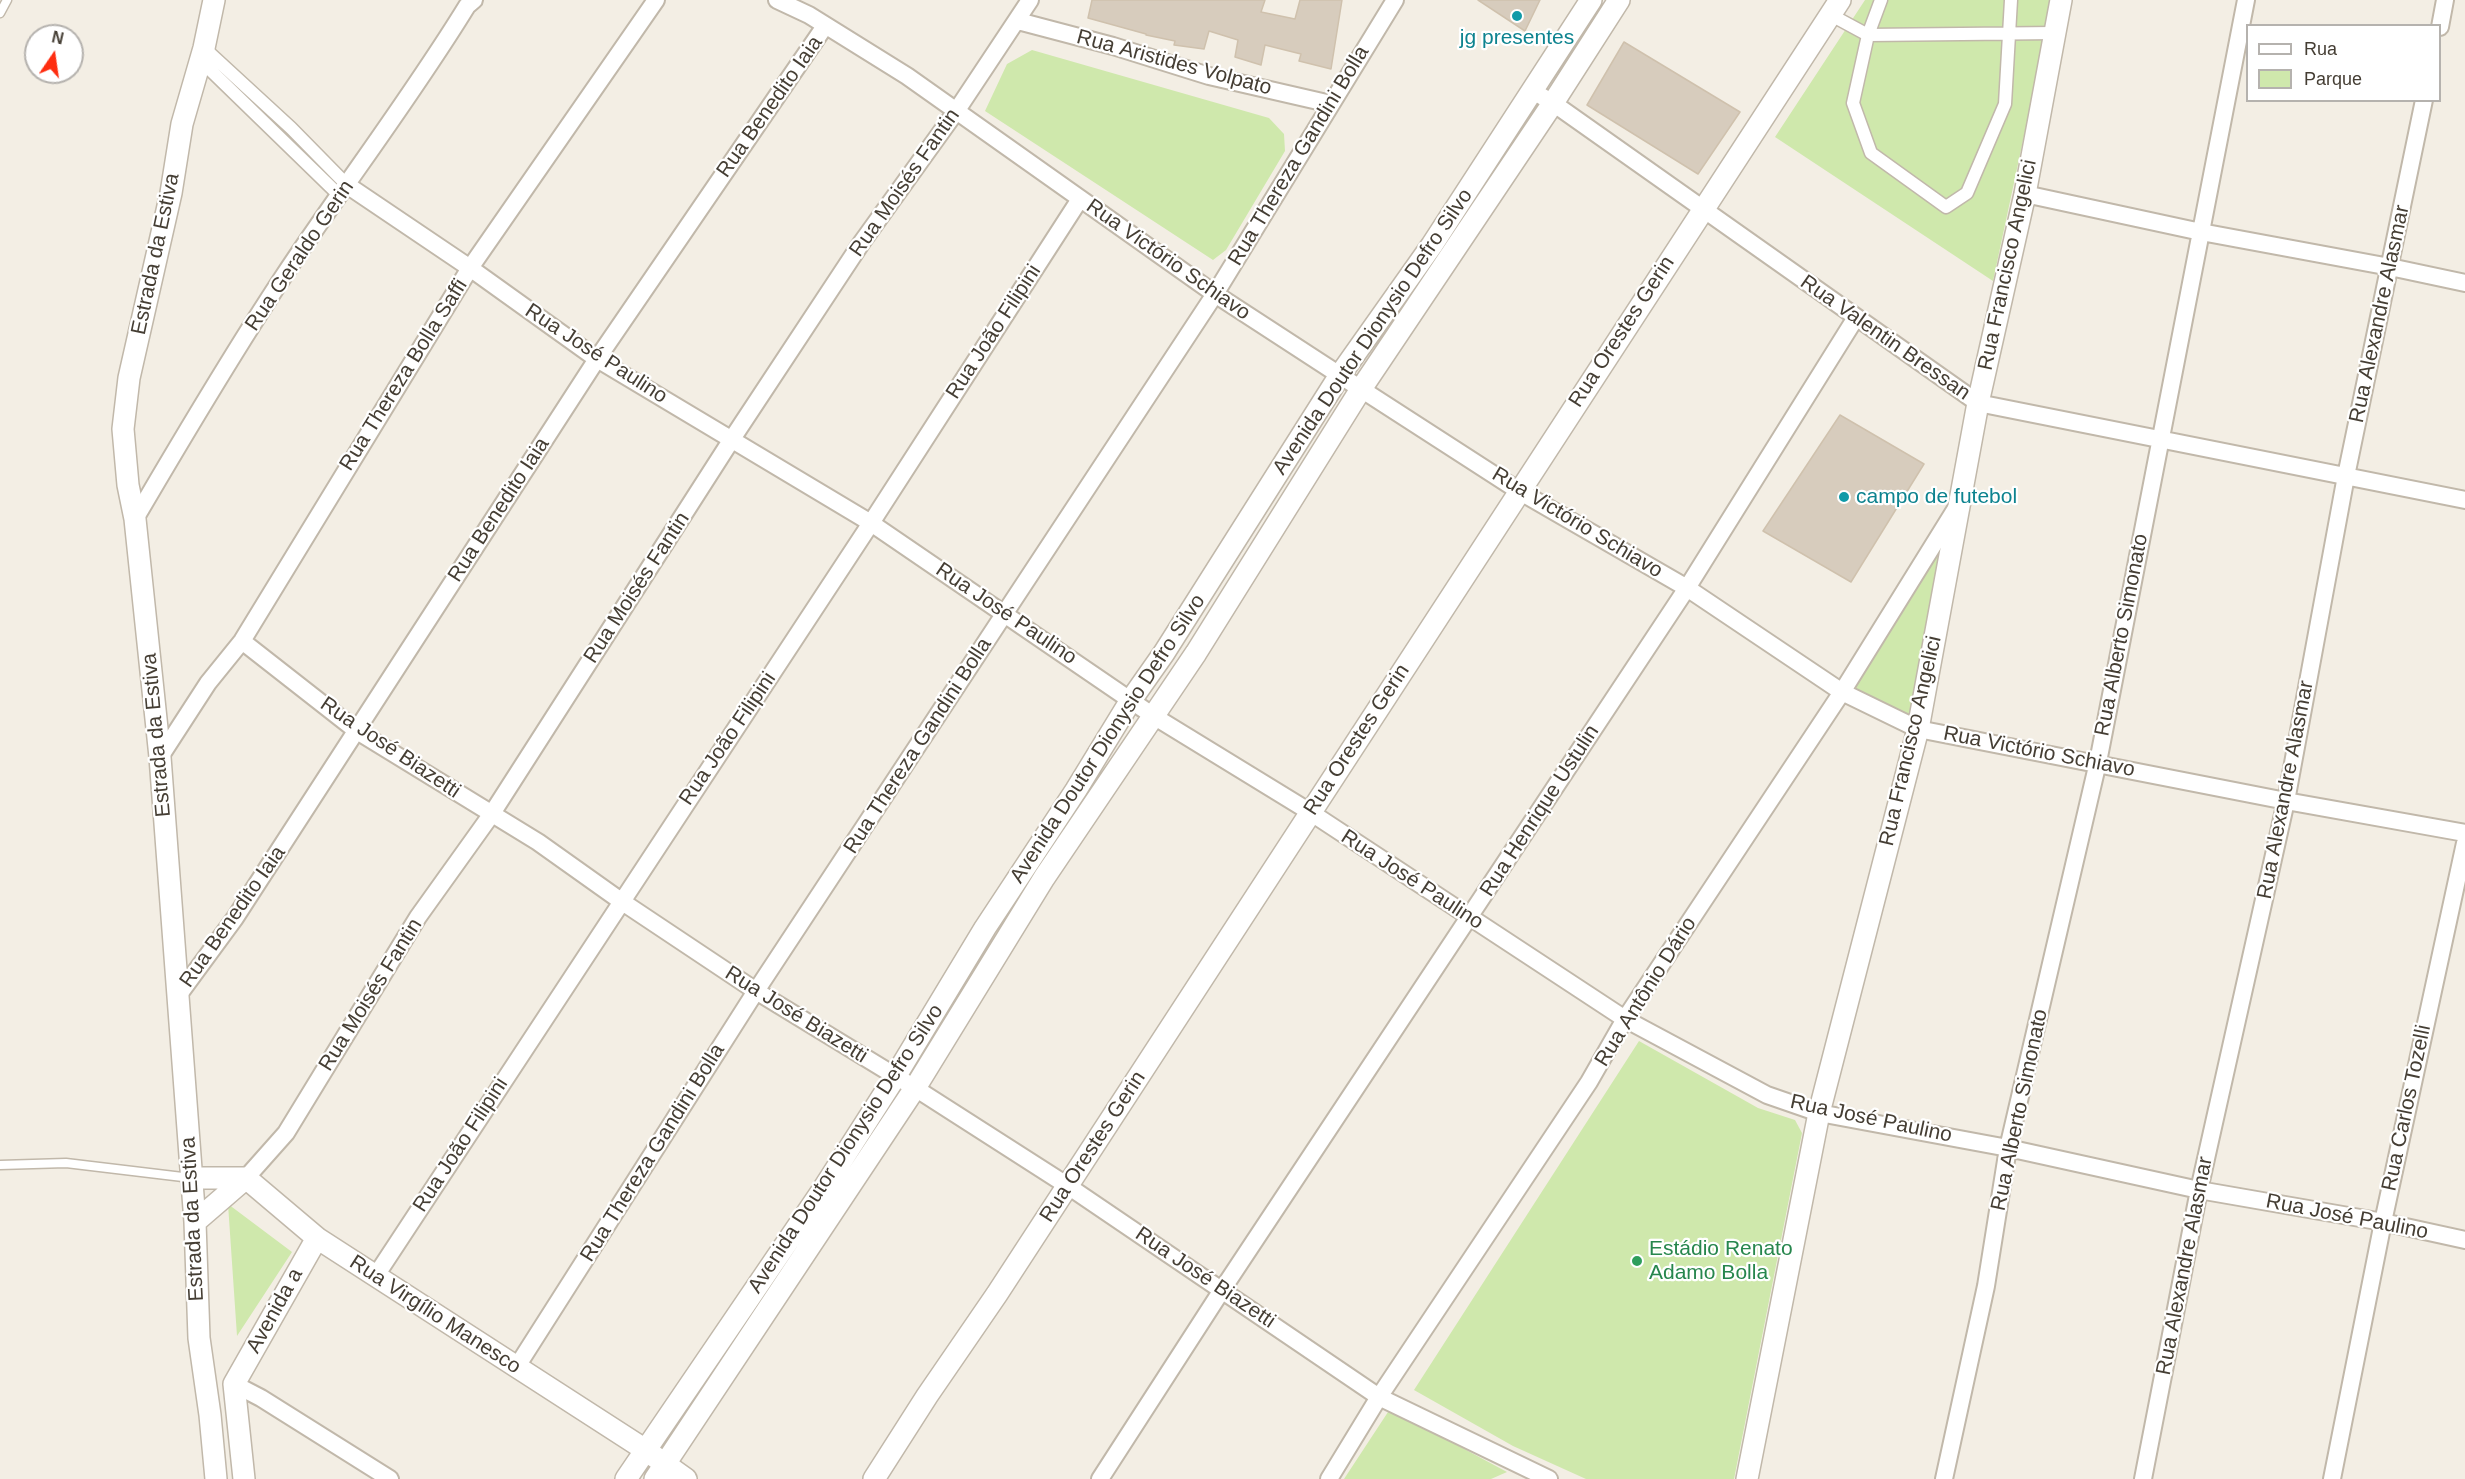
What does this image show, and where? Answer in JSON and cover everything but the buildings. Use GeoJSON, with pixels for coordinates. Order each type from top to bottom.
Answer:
{"type":"FeatureCollection","features":[{"type":"Feature","properties":{"kind":"street","name":"Estrada da Estiva"},"geometry":{"type":"LineString","coordinates":[[214,0],[202,54],[182,124],[171,193],[129,378],[123,429],[128,484],[135,519],[160,757],[195,1222],[199,1338],[216,1479]]}},
{"type":"Feature","properties":{"kind":"street","name":"Rua Geraldo Gerin"},"geometry":{"type":"LineString","coordinates":[[135,519],[195,418],[284,277],[435,58],[467,6],[474,0]]}},
{"type":"Feature","properties":{"kind":"street","name":"Rua Thereza Bolla Saffi"},"geometry":{"type":"LineString","coordinates":[[160,757],[208,683],[242,641],[470,268],[656,0]]}},
{"type":"Feature","properties":{"kind":"street","name":"Rua Victório Schiavo"},"geometry":{"type":"LineString","coordinates":[[777,0],[809,15],[957,110],[1215,294],[1361,389],[1519,490],[1687,588],[1842,692],[1918,729],[2098,762],[2286,801],[2465,833]]}},
{"type":"Feature","properties":{"kind":"street","name":"Rua Moisés Fantin"},"geometry":{"type":"LineString","coordinates":[[246,1178],[286,1133],[418,917],[491,815],[732,439],[862,242],[957,110],[1030,0]]}},
{"type":"Feature","properties":{"kind":"street","name":"Rua Thereza Gandini Bolla"},"geometry":{"type":"LineString","coordinates":[[516,1368],[756,991],[1215,294],[1395,0]]}},
{"type":"Feature","properties":{"kind":"street","name":"Avenida Doutor Dionysio Defro Silvo"},"geometry":{"type":"LineString","coordinates":[[626,1479],[644,1449],[738,1317],[895,1077],[985,928],[1076,790],[1131,700],[1164,653],[1340,375],[1432,244],[1590,0]]}},
{"type":"Feature","properties":{"kind":"street","name":"Avenida Doutor Dionysio Defro Silvo"},"geometry":{"type":"LineString","coordinates":[[660,1472],[915,1088],[1044,878],[1155,717],[1286,513],[1361,389],[1553,103],[1619,0]]}},
{"type":"Feature","properties":{"kind":"street"},"geometry":{"type":"LineString","coordinates":[[1881,0],[1868,35],[1853,103],[1870,153],[1946,207],[1967,193],[2005,104],[2011,0]]}},
{"type":"Feature","properties":{"kind":"street","name":"Rua Francisco Angelici"},"geometry":{"type":"LineString","coordinates":[[1747,1479],[1819,1113],[1918,729],[1978,403],[2025,194],[2061,0]]}},
{"type":"Feature","properties":{"kind":"street","name":"Rua Alberto Simonato"},"geometry":{"type":"LineString","coordinates":[[1944,1479],[1986,1286],[2008,1148],[2098,762],[2246,0]]}},
{"type":"Feature","properties":{"kind":"street"},"geometry":{"type":"LineString","coordinates":[[2440,24],[2445,0]]}},
{"type":"Feature","properties":{"kind":"street"},"geometry":{"type":"LineString","coordinates":[[1835,7],[1868,35],[2055,33]]}},
{"type":"Feature","properties":{"kind":"street","name":"Rua Orestes Gerin"},"geometry":{"type":"LineString","coordinates":[[874,1479],[1068,1186],[1835,7]]}},
{"type":"Feature","properties":{"kind":"street","name":"Rua Aristides Volpato"},"geometry":{"type":"LineString","coordinates":[[1018,21],[1209,76],[1331,104]]}},
{"type":"Feature","properties":{"kind":"street","name":"Rua Benedito Iaia"},"geometry":{"type":"LineString","coordinates":[[177,997],[235,918],[597,359],[825,26]]}},
{"type":"Feature","properties":{"kind":"street"},"geometry":{"type":"LineString","coordinates":[[202,54],[291,128],[344,190]]}},
{"type":"Feature","properties":{"kind":"street","name":"Rua Valentin Bressan"},"geometry":{"type":"LineString","coordinates":[[1533,91],[1703,208],[1855,319],[1978,403],[2465,500]]}},
{"type":"Feature","properties":{"kind":"street","name":"Rua Alexandre Alasmar"},"geometry":{"type":"LineString","coordinates":[[2142,1479],[2199,1190],[2286,801],[2346,476],[2424,102]]}},
{"type":"Feature","properties":{"kind":"street","name":"Rua José Paulino"},"geometry":{"type":"LineString","coordinates":[[344,190],[367,198],[597,359],[871,523],[1155,717],[1310,812],[1625,1019],[1767,1095],[1819,1113],[2008,1148],[2199,1190],[2383,1222],[2465,1240]]}},
{"type":"Feature","properties":{"kind":"street"},"geometry":{"type":"LineString","coordinates":[[2025,194],[2201,232],[2465,283]]}},
{"type":"Feature","properties":{"kind":"street","name":"Rua João Filipini"},"geometry":{"type":"LineString","coordinates":[[375,1277],[871,523],[1080,199]]}},
{"type":"Feature","properties":{"kind":"street","name":"Rua Henrique Ustulin"},"geometry":{"type":"LineString","coordinates":[[1100,1479],[1222,1290],[1687,588],[1855,319]]}},
{"type":"Feature","properties":{"kind":"street","name":"Rua Antônio Dário"},"geometry":{"type":"LineString","coordinates":[[1329,1479],[1378,1397],[1589,1082],[1625,1019],[1842,692],[1960,503]]}},
{"type":"Feature","properties":{"kind":"street","name":"Rua José Biazetti"},"geometry":{"type":"LineString","coordinates":[[242,641],[357,731],[538,843],[756,991],[915,1088],[1068,1186],[1378,1397],[1549,1479]]}},
{"type":"Feature","properties":{"kind":"street","name":"Rua Carlos Tozelli"},"geometry":{"type":"LineString","coordinates":[[2332,1479],[2383,1222],[2465,843]]}},
{"type":"Feature","properties":{"kind":"street"},"geometry":{"type":"LineString","coordinates":[[191,1178],[246,1178]]}},
{"type":"Feature","properties":{"kind":"street"},"geometry":{"type":"LineString","coordinates":[[195,1222],[246,1178]]}},
{"type":"Feature","properties":{"kind":"street","name":"Rua Virgílio Manesco"},"geometry":{"type":"LineString","coordinates":[[246,1178],[316,1238],[644,1449],[660,1472],[686,1479]]}},
{"type":"Feature","properties":{"kind":"street","name":"Avenida a"},"geometry":{"type":"LineString","coordinates":[[234,1384],[316,1238]]}},
{"type":"Feature","properties":{"kind":"street"},"geometry":{"type":"LineString","coordinates":[[205,1383],[234,1384],[261,1398],[390,1479]]}},
{"type":"Feature","properties":{"kind":"street"},"geometry":{"type":"LineString","coordinates":[[234,1384],[244,1479]]}},
{"type":"Feature","properties":{"kind":"street"},"geometry":{"type":"LineString","coordinates":[[1511,1479],[1529,1470]]}},
{"type":"Feature","properties":{"kind":"lane"},"geometry":{"type":"LineString","coordinates":[[0,13],[7,0]]}},
{"type":"Feature","properties":{"kind":"lane"},"geometry":{"type":"LineString","coordinates":[[0,1165],[66,1163],[191,1178]]}},
{"type":"Feature","properties":{"kind":"green space"},"geometry":{"type":"Polygon","coordinates":[[[1865,0],[2053,0],[1993,281],[1775,137],[1865,0]]]}},
{"type":"Feature","properties":{"kind":"green space"},"geometry":{"type":"Polygon","coordinates":[[[1032,50],[1269,118],[1284,134],[1285,151],[1226,250],[1213,260],[985,111],[1007,64],[1032,50]]]}},
{"type":"Feature","properties":{"kind":"green space"},"geometry":{"type":"Polygon","coordinates":[[[1952,526],[1917,723],[1852,693],[1952,526]]]}},
{"type":"Feature","properties":{"kind":"green space","name":"Estádio Renato Adamo Bolla"},"geometry":{"type":"Polygon","coordinates":[[[1639,1041],[1758,1108],[1795,1120],[1802,1133],[1734,1479],[1586,1479],[1513,1446],[1414,1390],[1639,1041]]]}},
{"type":"Feature","properties":{"kind":"green space"},"geometry":{"type":"Polygon","coordinates":[[[228,1204],[292,1252],[237,1336],[228,1204]]]}},
{"type":"Feature","properties":{"kind":"green space"},"geometry":{"type":"Polygon","coordinates":[[[1390,1409],[1507,1472],[1491,1479],[1344,1479],[1390,1409]]]}},
{"type":"Feature","properties":{"kind":"place","name":"jg presentes"},"geometry":{"type":"Point","coordinates":[1517,16]}},
{"type":"Feature","properties":{"kind":"place","name":"campo de futebol"},"geometry":{"type":"Point","coordinates":[1844,497]}},
{"type":"Feature","properties":{"kind":"place","name":"Estádio Renato Adamo Bolla"},"geometry":{"type":"Point","coordinates":[1637,1261]}}]}
